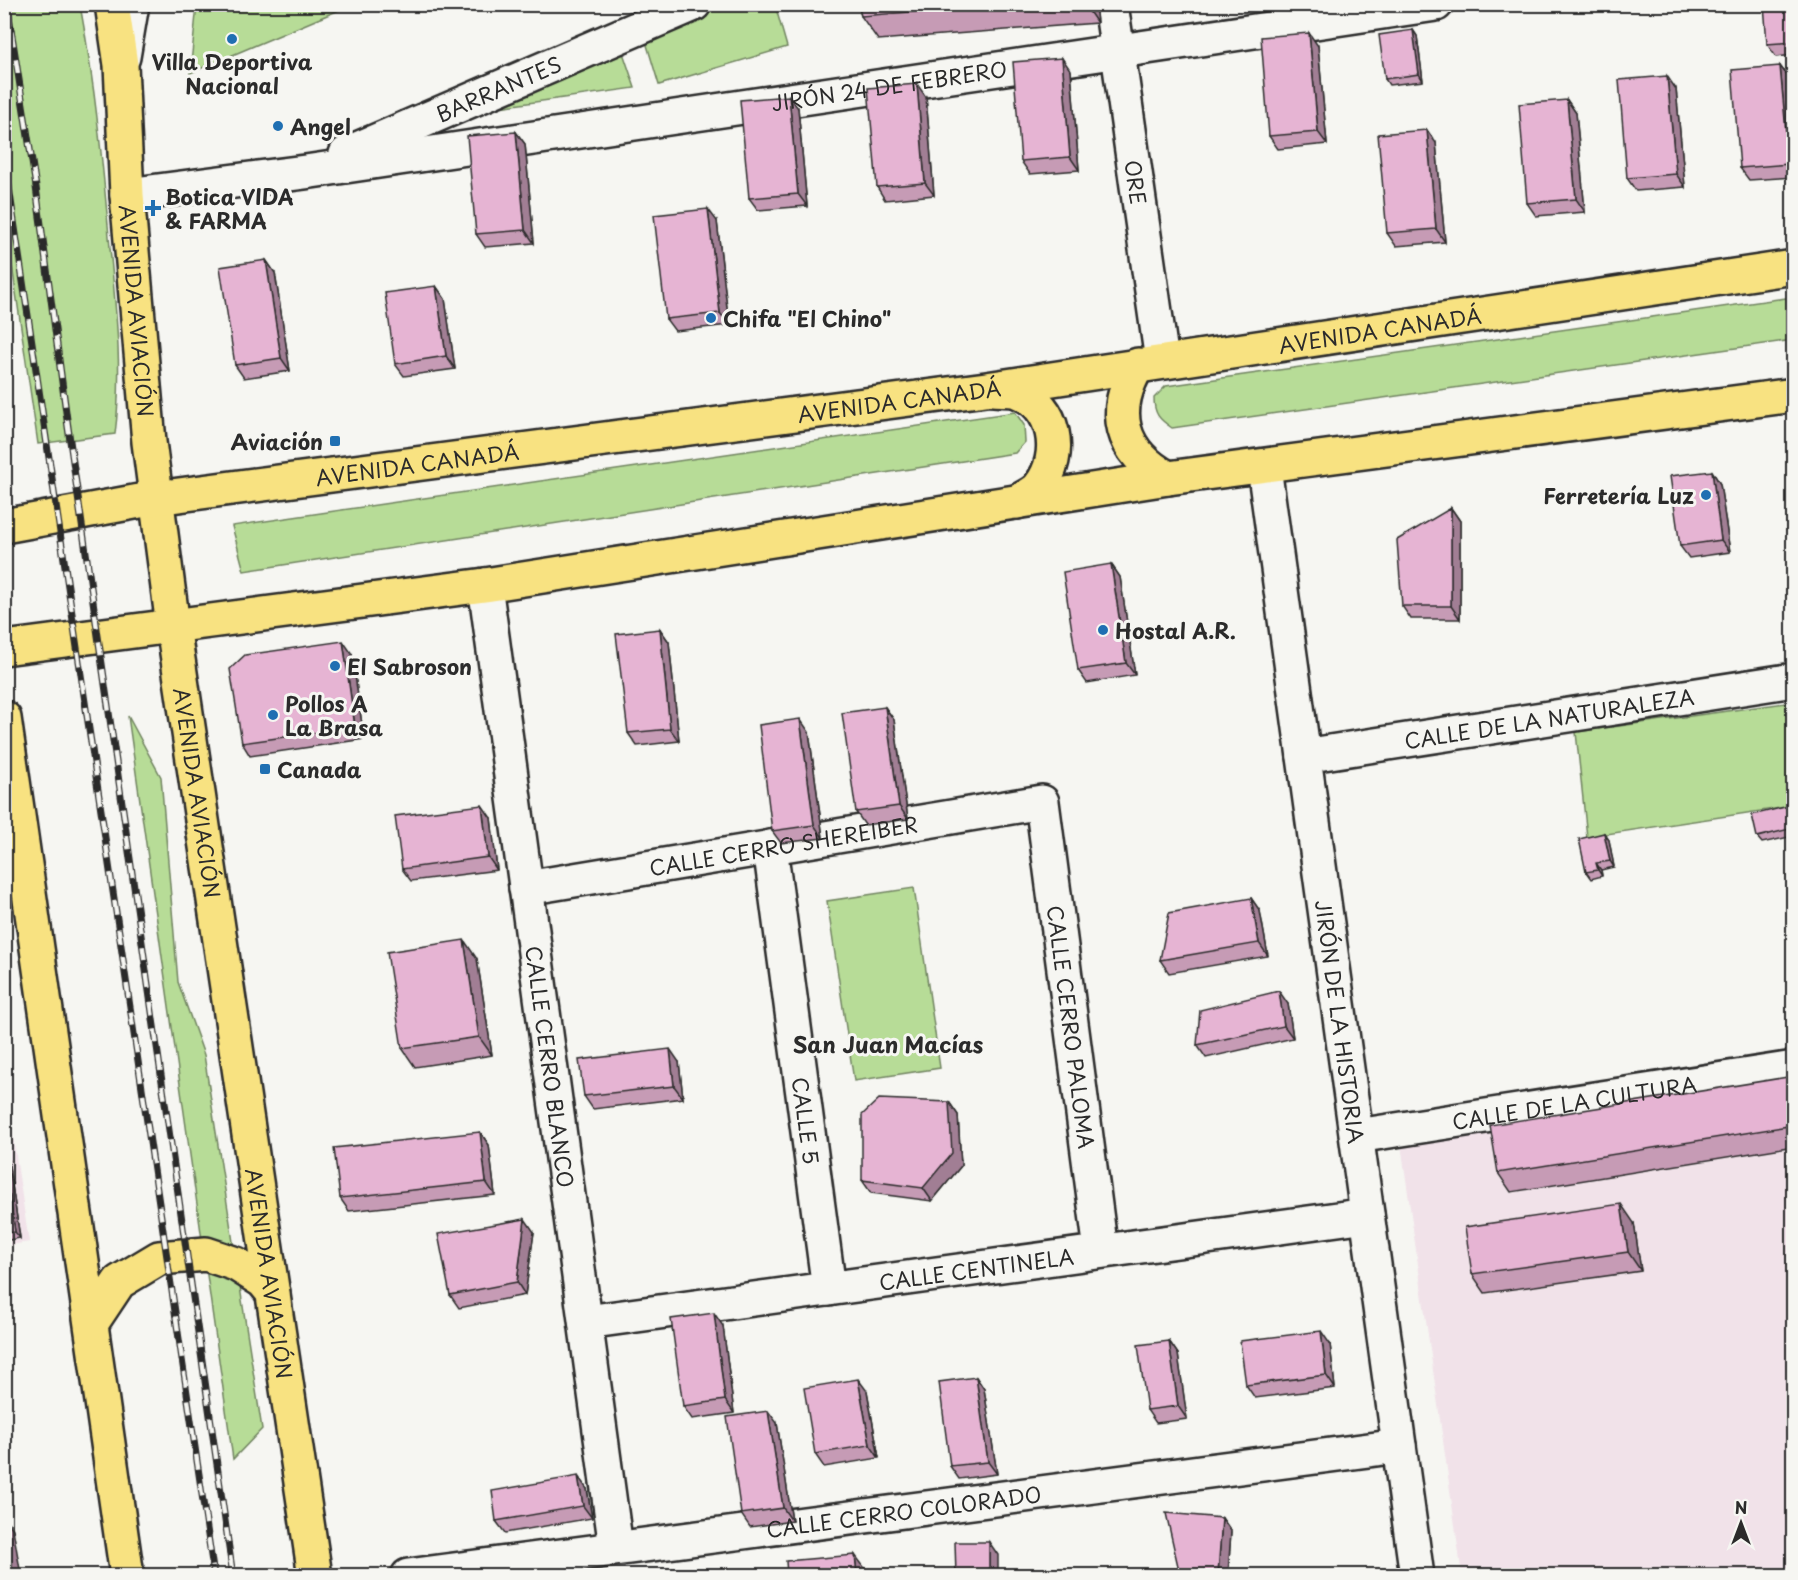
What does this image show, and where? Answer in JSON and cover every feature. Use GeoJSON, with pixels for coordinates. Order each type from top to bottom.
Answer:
{"type":"FeatureCollection","features":[{"type":"Feature","properties":{"kind":"main road","name":"AVENIDA AVIACIÓN"},"geometry":{"type":"LineString","coordinates":[[112,4],[121,65],[127,195],[156,498],[173,626],[315,1575]]}},
{"type":"Feature","properties":{"kind":"main road","name":"AVENIDA CANADÁ"},"geometry":{"type":"LineString","coordinates":[[4,526],[156,498],[987,388],[1794,267]]}},
{"type":"Feature","properties":{"kind":"main road"},"geometry":{"type":"LineString","coordinates":[[1150,363],[1126,384],[1122,407],[1124,430],[1134,451],[1148,467],[1168,478]]}},
{"type":"Feature","properties":{"kind":"main road"},"geometry":{"type":"LineString","coordinates":[[987,388],[1017,391],[1041,408],[1055,435],[1053,465],[1039,488],[1017,502]]}},
{"type":"Feature","properties":{"kind":"main road"},"geometry":{"type":"LineString","coordinates":[[4,648],[485,585],[1168,478],[1794,395]]}},
{"type":"Feature","properties":{"kind":"main road"},"geometry":{"type":"LineString","coordinates":[[4,718],[93,1321],[127,1575]]}},
{"type":"Feature","properties":{"kind":"main road"},"geometry":{"type":"LineString","coordinates":[[93,1321],[119,1282],[159,1258],[206,1254],[236,1263],[262,1281],[273,1293]]}},
{"type":"Feature","properties":{"kind":"street"},"geometry":{"type":"LineString","coordinates":[[121,65],[132,4]]}},
{"type":"Feature","properties":{"kind":"street","name":"BARRANTES"},"geometry":{"type":"LineString","coordinates":[[305,172],[694,4]]}},
{"type":"Feature","properties":{"kind":"street","name":"ORE"},"geometry":{"type":"LineString","coordinates":[[1111,4],[1120,51],[1150,363]]}},
{"type":"Feature","properties":{"kind":"street","name":"JIRÓN 24 DE FEBRERO"},"geometry":{"type":"LineString","coordinates":[[127,195],[305,172],[1437,4]]}},
{"type":"Feature","properties":{"kind":"street","name":"JIRÓN DE LA HISTORIA"},"geometry":{"type":"LineString","coordinates":[[1264,467],[1417,1575]]}},
{"type":"Feature","properties":{"kind":"street","name":"CALLE CERRO BLANCO"},"geometry":{"type":"LineString","coordinates":[[485,585],[616,1548]]}},
{"type":"Feature","properties":{"kind":"street","name":"CALLE DE LA NATURALEZA"},"geometry":{"type":"LineString","coordinates":[[1304,756],[1794,680]]}},
{"type":"Feature","properties":{"kind":"street","name":"CALLE CERRO SHEREIBER"},"geometry":{"type":"LineString","coordinates":[[526,888],[1042,802]]}},
{"type":"Feature","properties":{"kind":"street","name":"CALLE CERRO PALOMA"},"geometry":{"type":"LineString","coordinates":[[1042,802],[1101,1251]]}},
{"type":"Feature","properties":{"kind":"street","name":"CALLE 5"},"geometry":{"type":"LineString","coordinates":[[770,847],[829,1289]]}},
{"type":"Feature","properties":{"kind":"street","name":"CALLE DE LA CULTURA"},"geometry":{"type":"LineString","coordinates":[[1356,1136],[1794,1068]]}},
{"type":"Feature","properties":{"kind":"street","name":"CALLE CENTINELA"},"geometry":{"type":"LineString","coordinates":[[586,1322],[1367,1215]]}},
{"type":"Feature","properties":{"kind":"street","name":"CALLE CERRO COLORADO"},"geometry":{"type":"LineString","coordinates":[[408,1575],[1399,1446]]}},
{"type":"Feature","properties":{"kind":"shaded area"},"geometry":{"type":"Polygon","coordinates":[[[4,1078],[29,1242],[5,1246],[4,1246],[4,1078]]]}},
{"type":"Feature","properties":{"kind":"shaded area"},"geometry":{"type":"Polygon","coordinates":[[[1793,1089],[1793,1575],[1462,1575],[1401,1144],[1793,1089]]]}},
{"type":"Feature","properties":{"kind":"green space","name":"Villa Deportiva Nacional"},"geometry":{"type":"Polygon","coordinates":[[[197,4],[351,5],[190,73],[197,4]]]}},
{"type":"Feature","properties":{"kind":"green space"},"geometry":{"type":"Polygon","coordinates":[[[4,5],[80,5],[98,126],[118,341],[115,434],[38,444],[5,217],[4,5]]]}},
{"type":"Feature","properties":{"kind":"green space"},"geometry":{"type":"Polygon","coordinates":[[[712,5],[775,5],[787,47],[659,85],[641,25],[712,5]]]}},
{"type":"Feature","properties":{"kind":"green space"},"geometry":{"type":"Polygon","coordinates":[[[618,38],[635,88],[442,115],[618,38]]]}},
{"type":"Feature","properties":{"kind":"green space"},"geometry":{"type":"Polygon","coordinates":[[[1793,297],[1793,340],[1172,428],[1161,419],[1155,408],[1154,398],[1166,386],[1793,297]]]}},
{"type":"Feature","properties":{"kind":"green space"},"geometry":{"type":"Polygon","coordinates":[[[1015,412],[1024,425],[1025,442],[1015,453],[244,571],[232,526],[1015,412]]]}},
{"type":"Feature","properties":{"kind":"green space"},"geometry":{"type":"Polygon","coordinates":[[[1793,702],[1793,806],[1587,837],[1576,732],[1793,702]]]}},
{"type":"Feature","properties":{"kind":"green space"},"geometry":{"type":"Polygon","coordinates":[[[128,716],[161,777],[178,982],[204,1055],[262,1429],[233,1459],[128,716]]]}},
{"type":"Feature","properties":{"kind":"green space"},"geometry":{"type":"Polygon","coordinates":[[[914,888],[940,1068],[854,1081],[827,901],[914,888]]]}},
{"type":"Feature","properties":{"kind":"building"},"geometry":{"type":"Polygon","coordinates":[[[858,4],[1008,4],[861,16],[858,4]]]}},
{"type":"Feature","properties":{"kind":"building"},"geometry":{"type":"Polygon","coordinates":[[[1764,4],[1794,4],[1794,42],[1767,44],[1764,4]]]}},
{"type":"Feature","properties":{"kind":"building"},"geometry":{"type":"Polygon","coordinates":[[[1413,30],[1419,74],[1385,79],[1379,35],[1413,30]]]}},
{"type":"Feature","properties":{"kind":"building"},"geometry":{"type":"Polygon","coordinates":[[[1309,33],[1318,132],[1269,136],[1261,37],[1309,33]]]}},
{"type":"Feature","properties":{"kind":"building"},"geometry":{"type":"Polygon","coordinates":[[[1062,58],[1070,157],[1021,161],[1013,62],[1062,58]]]}},
{"type":"Feature","properties":{"kind":"building"},"geometry":{"type":"Polygon","coordinates":[[[1780,66],[1789,164],[1740,168],[1732,70],[1780,66]]]}},
{"type":"Feature","properties":{"kind":"building"},"geometry":{"type":"Polygon","coordinates":[[[1667,76],[1676,174],[1627,178],[1619,80],[1667,76]]]}},
{"type":"Feature","properties":{"kind":"building"},"geometry":{"type":"Polygon","coordinates":[[[917,84],[925,183],[877,187],[868,88],[917,84]]]}},
{"type":"Feature","properties":{"kind":"building"},"geometry":{"type":"Polygon","coordinates":[[[789,96],[798,194],[749,198],[740,100],[789,96]]]}},
{"type":"Feature","properties":{"kind":"building"},"geometry":{"type":"Polygon","coordinates":[[[1567,100],[1576,199],[1527,203],[1519,104],[1567,100]]]}},
{"type":"Feature","properties":{"kind":"building"},"geometry":{"type":"Polygon","coordinates":[[[1427,130],[1436,229],[1387,233],[1378,134],[1427,130]]]}},
{"type":"Feature","properties":{"kind":"building"},"geometry":{"type":"Polygon","coordinates":[[[516,132],[525,230],[476,234],[467,136],[516,132]]]}},
{"type":"Feature","properties":{"kind":"building"},"geometry":{"type":"Polygon","coordinates":[[[708,209],[720,313],[666,319],[654,215],[708,209]]]}},
{"type":"Feature","properties":{"kind":"building"},"geometry":{"type":"Polygon","coordinates":[[[266,260],[281,358],[235,365],[220,267],[266,260]]]}},
{"type":"Feature","properties":{"kind":"building"},"geometry":{"type":"Polygon","coordinates":[[[436,286],[446,356],[395,364],[385,293],[436,286]]]}},
{"type":"Feature","properties":{"kind":"building"},"geometry":{"type":"Polygon","coordinates":[[[1712,471],[1721,540],[1680,546],[1670,476],[1712,471]]]}},
{"type":"Feature","properties":{"kind":"building"},"geometry":{"type":"Polygon","coordinates":[[[1451,508],[1451,606],[1402,606],[1397,540],[1451,508]]]}},
{"type":"Feature","properties":{"kind":"building","name":"Hostal A.R."},"geometry":{"type":"Polygon","coordinates":[[[1111,564],[1126,663],[1078,670],[1063,572],[1111,564]]]}},
{"type":"Feature","properties":{"kind":"building"},"geometry":{"type":"Polygon","coordinates":[[[660,629],[670,729],[628,733],[616,634],[660,629]]]}},
{"type":"Feature","properties":{"kind":"building"},"geometry":{"type":"Polygon","coordinates":[[[343,641],[355,727],[242,743],[230,669],[245,655],[343,641]]]}},
{"type":"Feature","properties":{"kind":"building"},"geometry":{"type":"Polygon","coordinates":[[[885,707],[899,806],[856,812],[842,713],[885,707]]]}},
{"type":"Feature","properties":{"kind":"building"},"geometry":{"type":"Polygon","coordinates":[[[800,719],[814,825],[772,831],[759,725],[800,719]]]}},
{"type":"Feature","properties":{"kind":"building"},"geometry":{"type":"Polygon","coordinates":[[[482,805],[488,857],[402,869],[395,816],[482,805]]]}},
{"type":"Feature","properties":{"kind":"building"},"geometry":{"type":"Polygon","coordinates":[[[1793,805],[1794,828],[1757,837],[1752,815],[1793,805]]]}},
{"type":"Feature","properties":{"kind":"building"},"geometry":{"type":"Polygon","coordinates":[[[1604,833],[1610,861],[1596,863],[1598,870],[1586,872],[1579,839],[1604,833]]]}},
{"type":"Feature","properties":{"kind":"building"},"geometry":{"type":"Polygon","coordinates":[[[1251,898],[1259,943],[1160,960],[1169,913],[1251,898]]]}},
{"type":"Feature","properties":{"kind":"building"},"geometry":{"type":"Polygon","coordinates":[[[464,940],[479,1037],[402,1048],[387,952],[464,940]]]}},
{"type":"Feature","properties":{"kind":"building"},"geometry":{"type":"Polygon","coordinates":[[[1279,991],[1284,1026],[1197,1045],[1200,1010],[1279,991]]]}},
{"type":"Feature","properties":{"kind":"building"},"geometry":{"type":"Polygon","coordinates":[[[670,1049],[674,1086],[584,1096],[579,1060],[670,1049]]]}},
{"type":"Feature","properties":{"kind":"building"},"geometry":{"type":"Polygon","coordinates":[[[1794,1076],[1794,1125],[1498,1173],[1490,1125],[1794,1076]]]}},
{"type":"Feature","properties":{"kind":"building"},"geometry":{"type":"Polygon","coordinates":[[[879,1099],[949,1102],[952,1153],[923,1188],[862,1180],[862,1115],[879,1099]]]}},
{"type":"Feature","properties":{"kind":"building"},"geometry":{"type":"Polygon","coordinates":[[[480,1132],[486,1182],[340,1198],[334,1148],[480,1132]]]}},
{"type":"Feature","properties":{"kind":"building"},"geometry":{"type":"Polygon","coordinates":[[[4,1158],[15,1232],[4,1233],[4,1158]]]}},
{"type":"Feature","properties":{"kind":"building"},"geometry":{"type":"Polygon","coordinates":[[[1621,1204],[1628,1252],[1472,1274],[1465,1227],[1621,1204]]]}},
{"type":"Feature","properties":{"kind":"building"},"geometry":{"type":"Polygon","coordinates":[[[525,1219],[517,1282],[450,1295],[438,1234],[525,1219]]]}},
{"type":"Feature","properties":{"kind":"building"},"geometry":{"type":"Polygon","coordinates":[[[714,1313],[725,1400],[683,1406],[671,1319],[714,1313]]]}},
{"type":"Feature","properties":{"kind":"building"},"geometry":{"type":"Polygon","coordinates":[[[1321,1331],[1326,1375],[1246,1385],[1240,1341],[1321,1331]]]}},
{"type":"Feature","properties":{"kind":"building"},"geometry":{"type":"Polygon","coordinates":[[[1169,1341],[1178,1406],[1147,1410],[1138,1345],[1169,1341]]]}},
{"type":"Feature","properties":{"kind":"building"},"geometry":{"type":"Polygon","coordinates":[[[976,1377],[988,1462],[950,1466],[939,1382],[976,1377]]]}},
{"type":"Feature","properties":{"kind":"building"},"geometry":{"type":"Polygon","coordinates":[[[858,1379],[870,1445],[815,1454],[804,1388],[858,1379]]]}},
{"type":"Feature","properties":{"kind":"building"},"geometry":{"type":"Polygon","coordinates":[[[768,1411],[783,1508],[741,1514],[727,1417],[768,1411]]]}},
{"type":"Feature","properties":{"kind":"building"},"geometry":{"type":"Polygon","coordinates":[[[578,1476],[583,1506],[496,1521],[492,1491],[578,1476]]]}},
{"type":"Feature","properties":{"kind":"building"},"geometry":{"type":"Polygon","coordinates":[[[1166,1513],[1222,1518],[1218,1573],[1180,1575],[1166,1513]]]}},
{"type":"Feature","properties":{"kind":"building"},"geometry":{"type":"Polygon","coordinates":[[[4,1537],[11,1575],[4,1575],[4,1537]]]}},
{"type":"Feature","properties":{"kind":"building"},"geometry":{"type":"Polygon","coordinates":[[[955,1542],[989,1542],[989,1575],[956,1575],[955,1542]]]}},
{"type":"Feature","properties":{"kind":"building"},"geometry":{"type":"Polygon","coordinates":[[[855,1555],[857,1575],[787,1575],[786,1561],[855,1555]]]}},
{"type":"Feature","properties":{"kind":"railway"},"geometry":{"type":"LineString","coordinates":[[7,4],[36,187],[68,427],[233,1576]]}},
{"type":"Feature","properties":{"kind":"railway"},"geometry":{"type":"LineString","coordinates":[[4,153],[214,1576]]}},
{"type":"Feature","properties":{"kind":"place","name":"Villa Deportiva Nacional"},"geometry":{"type":"Point","coordinates":[232,39]}},
{"type":"Feature","properties":{"kind":"place","name":"Angel"},"geometry":{"type":"Point","coordinates":[278,126]}},
{"type":"Feature","properties":{"kind":"place","name":"Botica VIDA & FARMA"},"geometry":{"type":"Point","coordinates":[153,208]}},
{"type":"Feature","properties":{"kind":"place","name":"Chifa \"El Chino\""},"geometry":{"type":"Point","coordinates":[711,318]}},
{"type":"Feature","properties":{"kind":"place","name":"Aviación"},"geometry":{"type":"Point","coordinates":[335,441]}},
{"type":"Feature","properties":{"kind":"place","name":"Ferretería Luz"},"geometry":{"type":"Point","coordinates":[1706,495]}},
{"type":"Feature","properties":{"kind":"place","name":"Hostal A.R."},"geometry":{"type":"Point","coordinates":[1103,630]}},
{"type":"Feature","properties":{"kind":"place","name":"El Sabroson"},"geometry":{"type":"Point","coordinates":[335,666]}},
{"type":"Feature","properties":{"kind":"place","name":"Pollos A La Brasa"},"geometry":{"type":"Point","coordinates":[273,715]}},
{"type":"Feature","properties":{"kind":"place","name":"Canada"},"geometry":{"type":"Point","coordinates":[265,769]}},
{"type":"Feature","properties":{"kind":"district","name":"San Juan Macías"},"geometry":{"type":"Point","coordinates":[888,1043]}}]}
